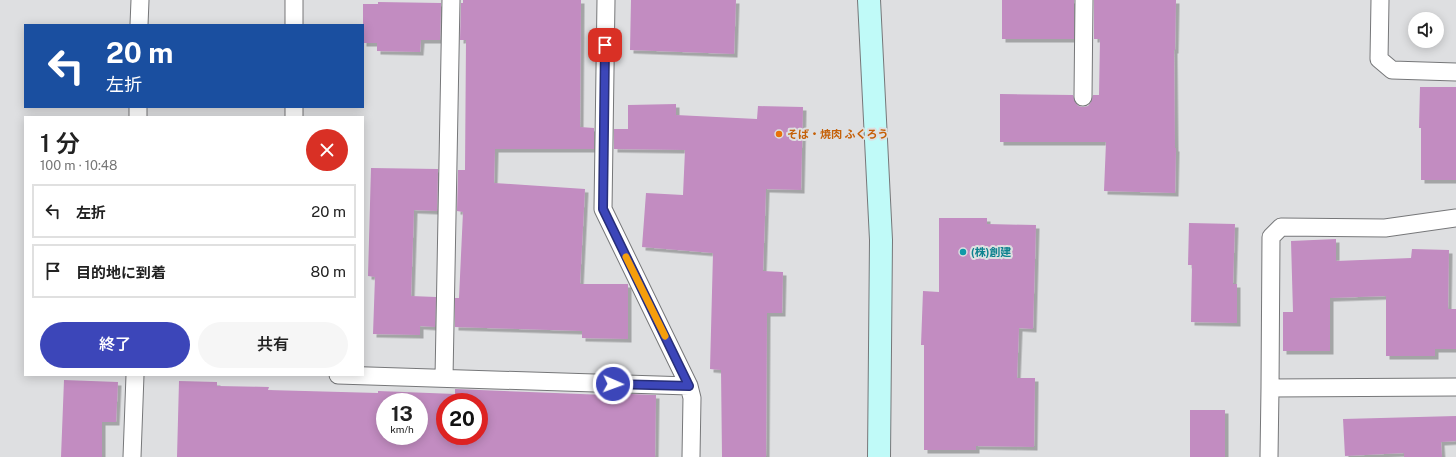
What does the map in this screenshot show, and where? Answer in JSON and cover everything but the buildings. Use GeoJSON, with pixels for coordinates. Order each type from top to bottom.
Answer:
{"type":"FeatureCollection","features":[{"type":"Feature","properties":{"kind":"street"},"geometry":{"type":"LineString","coordinates":[[869,0],[881,240],[879,457]]}},
{"type":"Feature","properties":{"kind":"lane"},"geometry":{"type":"LineString","coordinates":[[139,24],[140,0]]}},
{"type":"Feature","properties":{"kind":"lane"},"geometry":{"type":"LineString","coordinates":[[294,0],[294,24]]}},
{"type":"Feature","properties":{"kind":"lane"},"geometry":{"type":"LineString","coordinates":[[444,378],[451,0]]}},
{"type":"Feature","properties":{"kind":"lane"},"geometry":{"type":"LineString","coordinates":[[606,0],[603,209],[689,386],[692,398],[691,457]]}},
{"type":"Feature","properties":{"kind":"lane"},"geometry":{"type":"LineString","coordinates":[[1083,96],[1084,0]]}},
{"type":"Feature","properties":{"kind":"lane"},"geometry":{"type":"LineString","coordinates":[[1380,0],[1379,59],[1392,70],[1456,72]]}},
{"type":"Feature","properties":{"kind":"lane"},"geometry":{"type":"LineString","coordinates":[[1269,457],[1271,237],[1281,227],[1385,228],[1456,218]]}},
{"type":"Feature","properties":{"kind":"lane"},"geometry":{"type":"LineString","coordinates":[[132,457],[135,376]]}},
{"type":"Feature","properties":{"kind":"lane"},"geometry":{"type":"LineString","coordinates":[[364,376],[689,386]]}},
{"type":"Feature","properties":{"kind":"lane"},"geometry":{"type":"LineString","coordinates":[[1270,388],[1456,387]]}},
{"type":"Feature","properties":{"kind":"slow traffic"},"geometry":{"type":"LineString","coordinates":[[626,257],[665,336]]}},
{"type":"Feature","properties":{"kind":"place","name":"そば・焼肉 ふくろう"},"geometry":{"type":"Point","coordinates":[779,134]}},
{"type":"Feature","properties":{"kind":"place","name":"(株)創建"},"geometry":{"type":"Point","coordinates":[963,252]}},
{"type":"Feature","properties":{"kind":"route"},"geometry":{"type":"LineString","coordinates":[[605,45],[603,209],[689,386],[613,384]]}}]}
